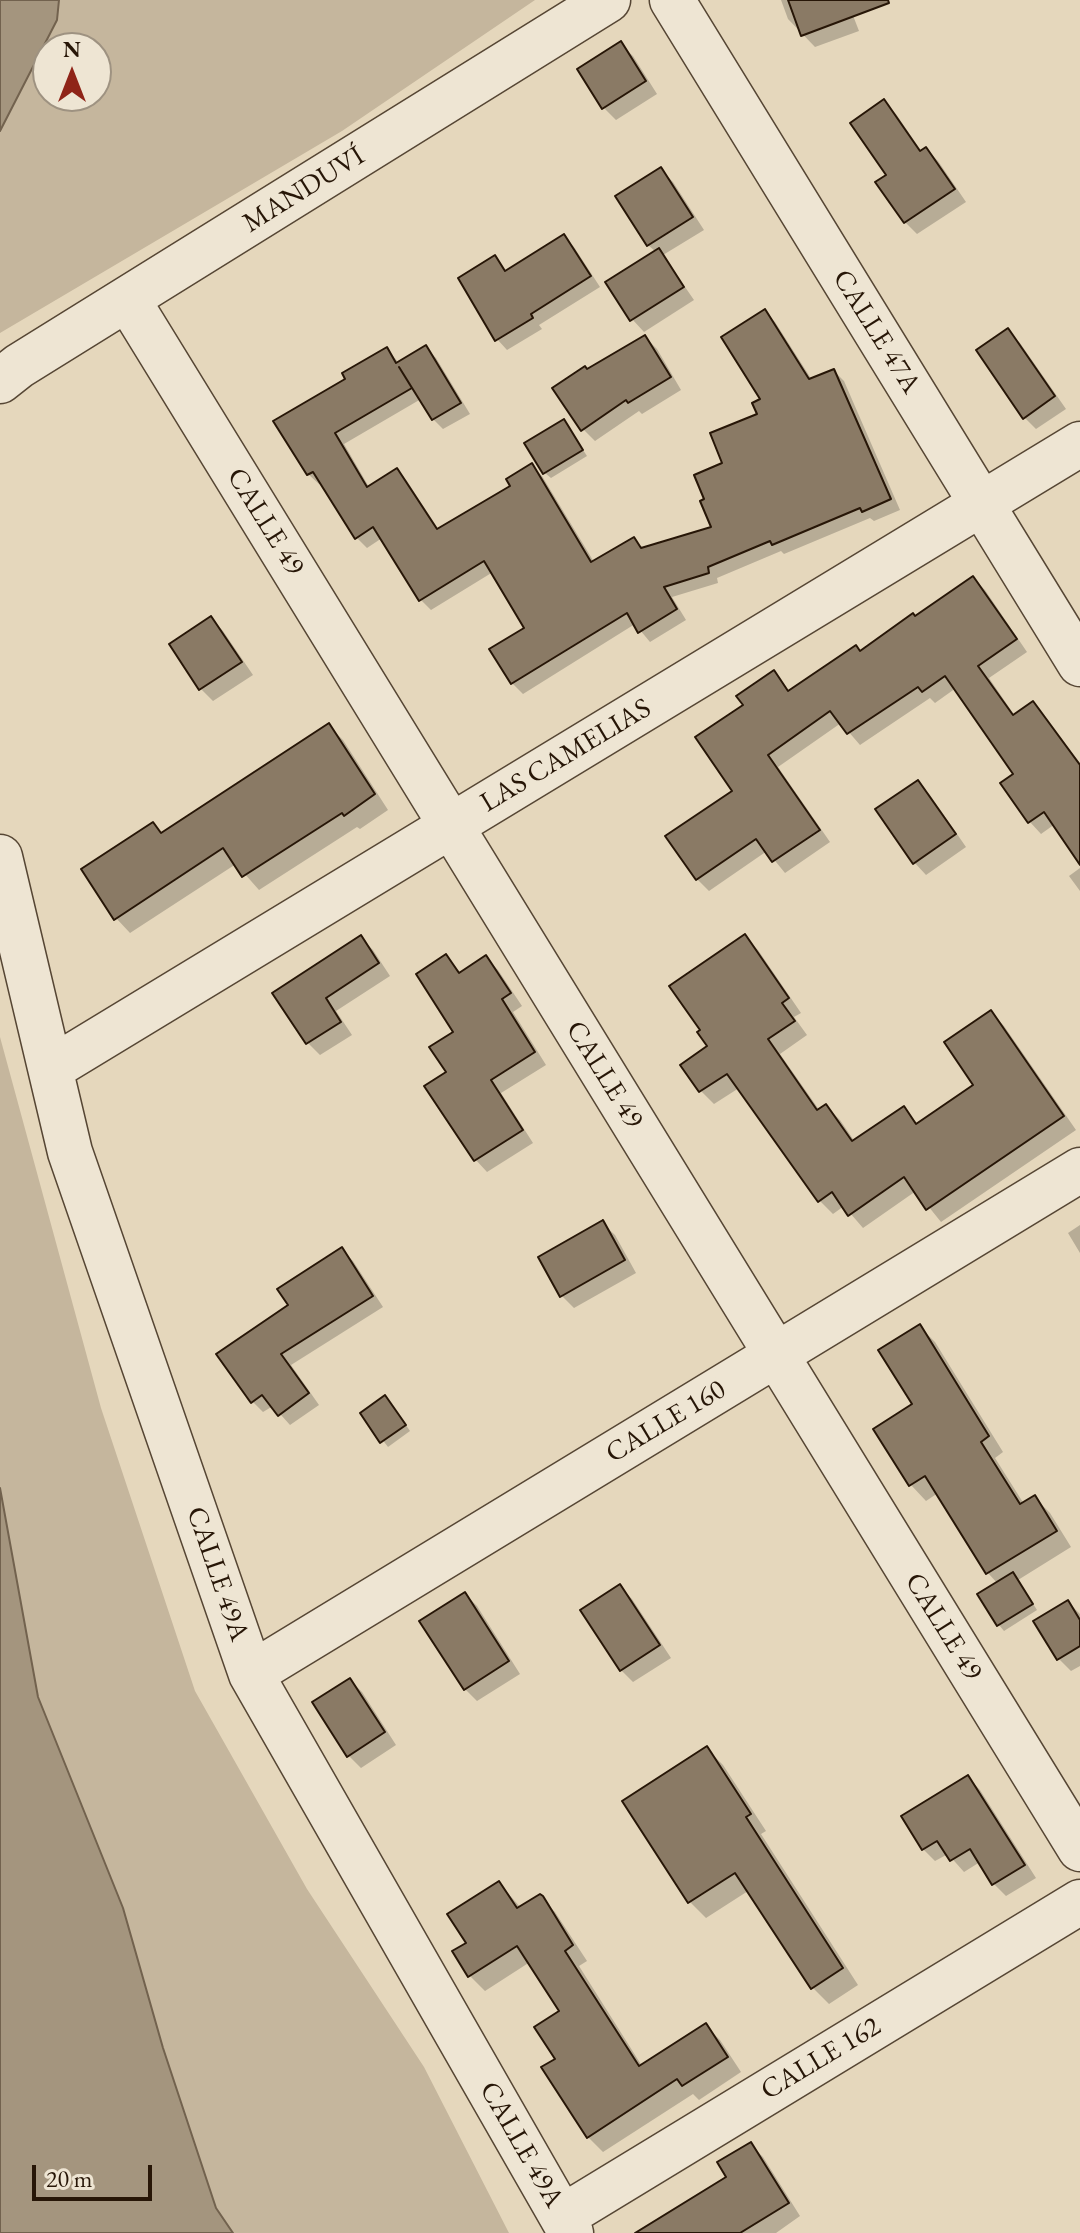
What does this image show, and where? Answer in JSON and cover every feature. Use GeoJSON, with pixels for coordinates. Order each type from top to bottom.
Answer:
{"type":"FeatureCollection","features":[{"type":"Feature","properties":{"kind":"street","name":"MANDUVÍ"},"geometry":{"type":"LineString","coordinates":[[0,381],[19,366],[608,0]]}},
{"type":"Feature","properties":{"kind":"street","name":"CALLE 47A"},"geometry":{"type":"LineString","coordinates":[[672,0],[1080,664]]}},
{"type":"Feature","properties":{"kind":"street","name":"CALLE 49"},"geometry":{"type":"LineString","coordinates":[[128,300],[1080,1849]]}},
{"type":"Feature","properties":{"kind":"street","name":"LAS CAMELIAS"},"geometry":{"type":"LineString","coordinates":[[52,1068],[1080,444]]}},
{"type":"Feature","properties":{"kind":"street","name":"CALLE 49A"},"geometry":{"type":"LineString","coordinates":[[0,857],[70,1152],[251,1674],[567,2225]]}},
{"type":"Feature","properties":{"kind":"street","name":"CALLE 160"},"geometry":{"type":"LineString","coordinates":[[251,1674],[1080,1170]]}},
{"type":"Feature","properties":{"kind":"street","name":"CALLE 162"},"geometry":{"type":"LineString","coordinates":[[567,2225],[1080,1902]]}},
{"type":"Feature","properties":{"kind":"shaded area"},"geometry":{"type":"Polygon","coordinates":[[[0,0],[59,0],[57,20],[51,32],[32,32],[32,69],[0,131],[0,0]]]}},
{"type":"Feature","properties":{"kind":"shaded area"},"geometry":{"type":"Polygon","coordinates":[[[59,0],[535,0],[342,131],[0,333],[0,131],[32,69],[32,112],[112,112],[112,32],[51,32],[57,20],[59,0]]]}},
{"type":"Feature","properties":{"kind":"shaded area"},"geometry":{"type":"Polygon","coordinates":[[[0,1037],[101,1408],[195,1691],[307,1889],[424,2067],[509,2233],[233,2233],[216,2208],[163,2048],[123,1908],[38,1697],[0,1488],[0,1037]]]}},
{"type":"Feature","properties":{"kind":"shaded area"},"geometry":{"type":"Polygon","coordinates":[[[0,1488],[38,1697],[123,1908],[163,2048],[216,2208],[233,2233],[0,2233],[0,1488]]]}},
{"type":"Feature","properties":{"kind":"building"},"geometry":{"type":"Polygon","coordinates":[[[788,0],[888,0],[889,3],[801,36],[788,0]]]}},
{"type":"Feature","properties":{"kind":"building"},"geometry":{"type":"Polygon","coordinates":[[[621,41],[646,81],[602,109],[577,69],[621,41]]]}},
{"type":"Feature","properties":{"kind":"building"},"geometry":{"type":"Polygon","coordinates":[[[884,99],[920,151],[926,147],[955,189],[904,223],[875,182],[886,175],[850,123],[884,99]]]}},
{"type":"Feature","properties":{"kind":"building"},"geometry":{"type":"Polygon","coordinates":[[[661,167],[693,217],[647,246],[615,196],[661,167]]]}},
{"type":"Feature","properties":{"kind":"building"},"geometry":{"type":"Polygon","coordinates":[[[564,234],[591,276],[495,341],[458,278],[495,255],[505,271],[564,234]]]}},
{"type":"Feature","properties":{"kind":"building"},"geometry":{"type":"Polygon","coordinates":[[[659,248],[684,287],[630,321],[605,282],[659,248]]]}},
{"type":"Feature","properties":{"kind":"building"},"geometry":{"type":"Polygon","coordinates":[[[765,309],[809,379],[834,369],[891,499],[862,512],[860,508],[772,545],[770,541],[708,567],[709,573],[664,587],[677,609],[638,633],[627,613],[511,684],[489,649],[524,628],[484,561],[419,601],[373,527],[355,539],[313,472],[307,475],[273,421],[345,379],[342,373],[387,347],[396,363],[426,345],[461,403],[432,420],[399,367],[412,388],[335,433],[367,487],[397,468],[437,529],[510,486],[506,479],[532,463],[591,562],[634,537],[641,548],[711,527],[694,475],[722,463],[710,433],[757,414],[752,403],[760,399],[721,337],[765,309]]]}},
{"type":"Feature","properties":{"kind":"building"},"geometry":{"type":"Polygon","coordinates":[[[1008,328],[1055,396],[1023,419],[976,350],[1008,328]]]}},
{"type":"Feature","properties":{"kind":"building"},"geometry":{"type":"Polygon","coordinates":[[[645,335],[671,377],[628,403],[626,400],[581,431],[552,388],[585,366],[587,369],[645,335]]]}},
{"type":"Feature","properties":{"kind":"building"},"geometry":{"type":"Polygon","coordinates":[[[564,419],[583,450],[543,474],[524,443],[564,419]]]}},
{"type":"Feature","properties":{"kind":"building"},"geometry":{"type":"Polygon","coordinates":[[[973,576],[1017,639],[978,666],[1013,715],[1033,701],[1080,765],[1080,865],[1044,812],[1028,823],[1000,783],[1013,774],[945,676],[922,692],[918,687],[847,734],[830,711],[768,755],[820,830],[772,862],[756,839],[696,880],[665,836],[732,791],[695,737],[743,705],[736,696],[774,670],[788,691],[856,645],[860,651],[973,576]]]}},
{"type":"Feature","properties":{"kind":"building"},"geometry":{"type":"Polygon","coordinates":[[[211,616],[242,662],[199,690],[169,644],[211,616]]]}},
{"type":"Feature","properties":{"kind":"building"},"geometry":{"type":"Polygon","coordinates":[[[329,723],[375,794],[242,877],[223,848],[114,920],[81,869],[153,822],[161,833],[329,723]]]}},
{"type":"Feature","properties":{"kind":"building"},"geometry":{"type":"Polygon","coordinates":[[[918,780],[956,834],[913,864],[875,809],[918,780]]]}},
{"type":"Feature","properties":{"kind":"building"},"geometry":{"type":"Polygon","coordinates":[[[745,934],[789,998],[782,1003],[795,1021],[768,1039],[817,1110],[826,1104],[852,1141],[904,1106],[916,1124],[973,1085],[944,1042],[991,1010],[1064,1116],[926,1210],[904,1177],[848,1216],[832,1192],[818,1202],[727,1074],[699,1092],[680,1065],[707,1046],[697,1032],[700,1030],[669,986],[745,934]]]}},
{"type":"Feature","properties":{"kind":"building"},"geometry":{"type":"Polygon","coordinates":[[[361,935],[379,963],[326,998],[341,1022],[306,1044],[272,993],[361,935]]]}},
{"type":"Feature","properties":{"kind":"building"},"geometry":{"type":"Polygon","coordinates":[[[446,954],[459,973],[486,955],[511,993],[502,999],[535,1052],[491,1080],[523,1130],[474,1161],[424,1086],[446,1072],[429,1047],[453,1032],[416,974],[446,954]]]}},
{"type":"Feature","properties":{"kind":"building"},"geometry":{"type":"Polygon","coordinates":[[[603,1220],[625,1260],[560,1297],[538,1257],[603,1220]]]}},
{"type":"Feature","properties":{"kind":"building"},"geometry":{"type":"Polygon","coordinates":[[[342,1247],[373,1296],[281,1354],[309,1393],[278,1416],[262,1395],[251,1403],[216,1354],[288,1305],[277,1289],[342,1247]]]}},
{"type":"Feature","properties":{"kind":"building"},"geometry":{"type":"Polygon","coordinates":[[[920,1324],[989,1436],[981,1442],[1020,1504],[1035,1495],[1057,1531],[986,1574],[925,1476],[909,1486],[873,1429],[912,1404],[878,1350],[920,1324]]]}},
{"type":"Feature","properties":{"kind":"building"},"geometry":{"type":"Polygon","coordinates":[[[385,1395],[406,1425],[380,1443],[360,1413],[385,1395]]]}},
{"type":"Feature","properties":{"kind":"building"},"geometry":{"type":"Polygon","coordinates":[[[1013,1572],[1033,1604],[997,1626],[977,1594],[1013,1572]]]}},
{"type":"Feature","properties":{"kind":"building"},"geometry":{"type":"Polygon","coordinates":[[[620,1584],[660,1645],[620,1671],[580,1610],[620,1584]]]}},
{"type":"Feature","properties":{"kind":"building"},"geometry":{"type":"Polygon","coordinates":[[[465,1592],[509,1661],[464,1690],[419,1621],[465,1592]]]}},
{"type":"Feature","properties":{"kind":"building"},"geometry":{"type":"Polygon","coordinates":[[[1068,1600],[1080,1620],[1080,1646],[1057,1660],[1033,1621],[1068,1600]]]}},
{"type":"Feature","properties":{"kind":"building"},"geometry":{"type":"Polygon","coordinates":[[[350,1678],[385,1732],[347,1757],[312,1702],[350,1678]]]}},
{"type":"Feature","properties":{"kind":"building"},"geometry":{"type":"Polygon","coordinates":[[[707,1746],[751,1814],[746,1817],[843,1968],[811,1989],[735,1873],[688,1903],[622,1801],[707,1746]]]}},
{"type":"Feature","properties":{"kind":"building"},"geometry":{"type":"Polygon","coordinates":[[[968,1775],[1025,1865],[992,1885],[970,1849],[950,1861],[937,1841],[922,1850],[901,1816],[968,1775]]]}},
{"type":"Feature","properties":{"kind":"building"},"geometry":{"type":"Polygon","coordinates":[[[499,1881],[517,1908],[540,1894],[543,1896],[573,1945],[565,1951],[639,2066],[706,2023],[728,2057],[682,2086],[677,2079],[587,2138],[541,2067],[555,2059],[534,2027],[559,2011],[517,1946],[468,1977],[452,1951],[466,1943],[447,1914],[499,1881]]]}},
{"type":"Feature","properties":{"kind":"building"},"geometry":{"type":"Polygon","coordinates":[[[751,2142],[789,2203],[740,2233],[635,2233],[726,2177],[717,2162],[751,2142]]]}}]}
